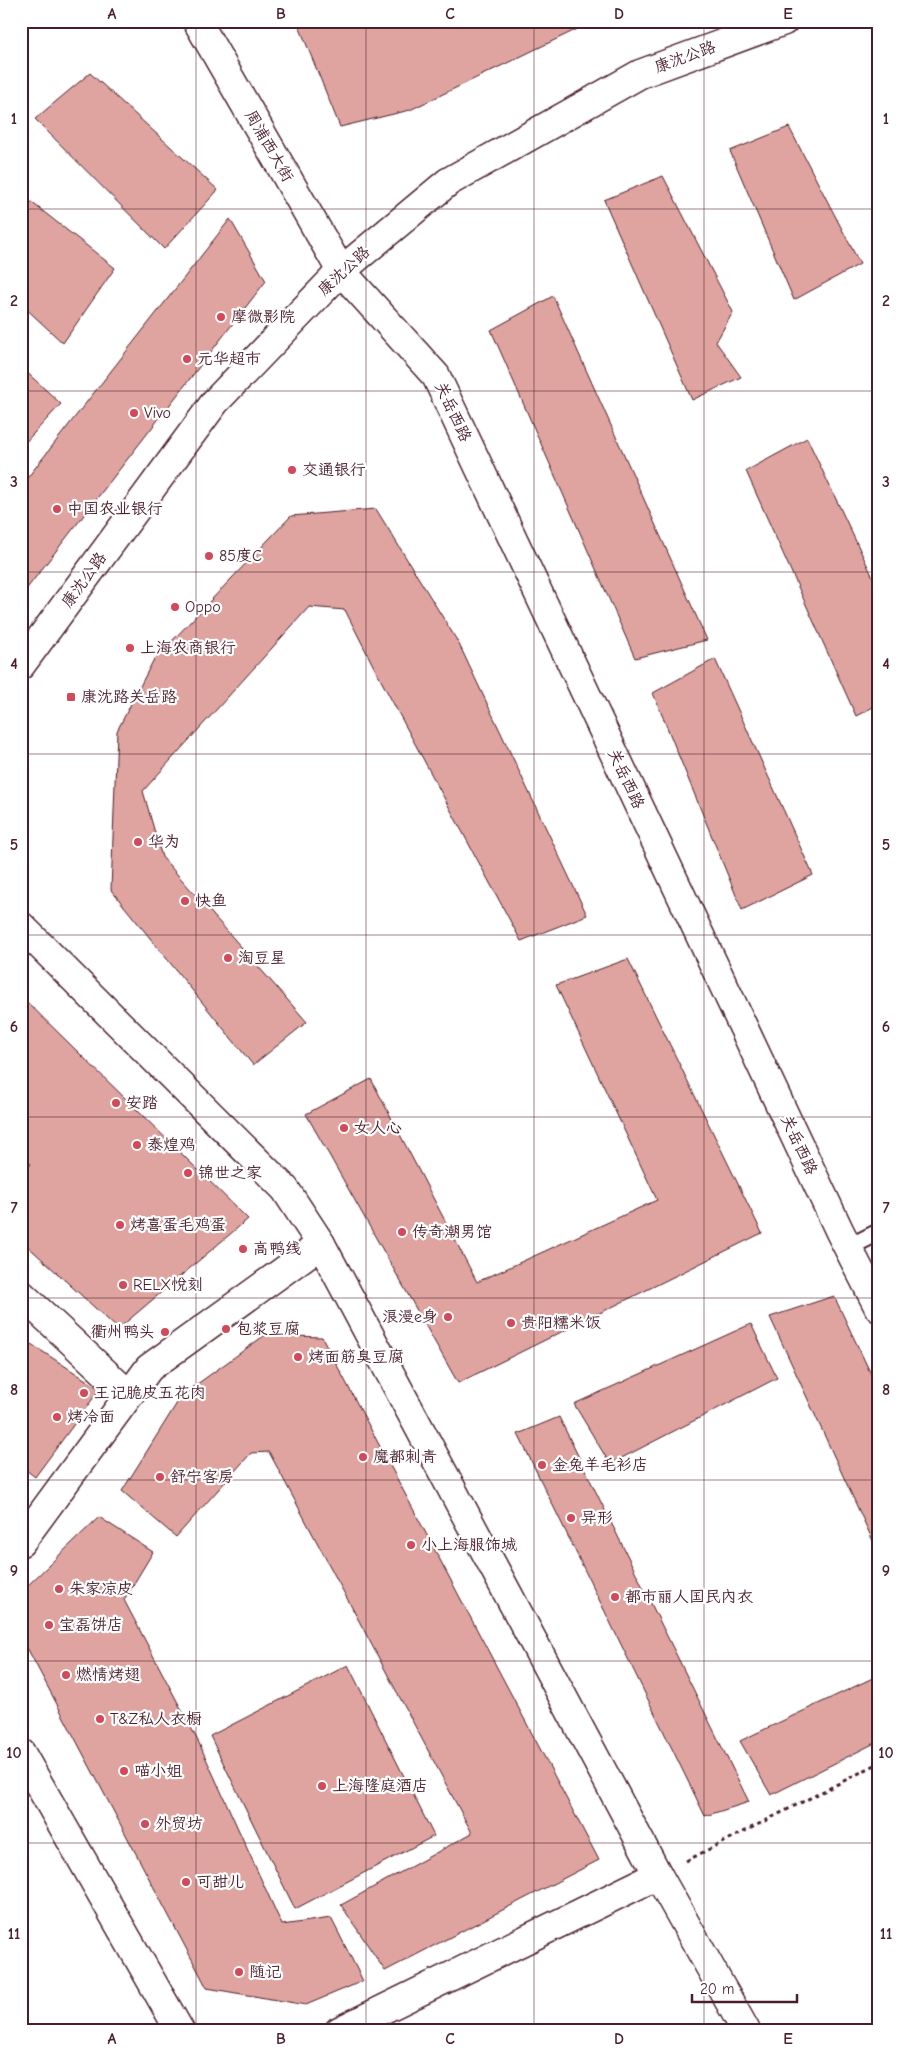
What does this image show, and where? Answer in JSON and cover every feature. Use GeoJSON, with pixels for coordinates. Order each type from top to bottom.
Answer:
{"type":"FeatureCollection","features":[{"type":"Feature","properties":{"kind":"street","name":"周浦西大街"},"geometry":{"type":"LineString","coordinates":[[197,21],[341,271]]}},
{"type":"Feature","properties":{"kind":"street","name":"康沈公路"},"geometry":{"type":"LineString","coordinates":[[21,665],[215,402],[341,271],[448,182],[640,74],[784,21]]}},
{"type":"Feature","properties":{"kind":"street","name":"关岳西路"},"geometry":{"type":"LineString","coordinates":[[341,271],[436,376],[879,1308]]}},
{"type":"Feature","properties":{"kind":"street"},"geometry":{"type":"LineString","coordinates":[[21,926],[285,1189],[321,1244],[658,1876],[746,2031]]}},
{"type":"Feature","properties":{"kind":"street"},"geometry":{"type":"LineString","coordinates":[[21,1542],[148,1368],[321,1244]]}},
{"type":"Feature","properties":{"kind":"street"},"geometry":{"type":"LineString","coordinates":[[21,1294],[129,1395]]}},
{"type":"Feature","properties":{"kind":"street"},"geometry":{"type":"LineString","coordinates":[[21,1753],[180,2031]]}},
{"type":"Feature","properties":{"kind":"street"},"geometry":{"type":"LineString","coordinates":[[339,2031],[658,1876]]}},
{"type":"Feature","properties":{"kind":"lane"},"geometry":{"type":"LineString","coordinates":[[849,1247],[879,1232]]}},
{"type":"Feature","properties":{"kind":"path"},"geometry":{"type":"LineString","coordinates":[[658,1876],[879,1763]]}},
{"type":"Feature","properties":{"kind":"building"},"geometry":{"type":"Polygon","coordinates":[[[297,21],[594,21],[410,110],[340,127],[297,21]]]}},
{"type":"Feature","properties":{"kind":"building"},"geometry":{"type":"Polygon","coordinates":[[[90,73],[218,190],[164,249],[35,119],[90,73]]]}},
{"type":"Feature","properties":{"kind":"building"},"geometry":{"type":"Polygon","coordinates":[[[789,127],[860,264],[794,300],[730,151],[789,127]]]}},
{"type":"Feature","properties":{"kind":"building"},"geometry":{"type":"Polygon","coordinates":[[[663,176],[733,312],[716,342],[741,377],[692,400],[604,200],[663,176]]]}},
{"type":"Feature","properties":{"kind":"building"},"geometry":{"type":"Polygon","coordinates":[[[21,194],[115,268],[63,343],[21,304],[21,194]]]}},
{"type":"Feature","properties":{"kind":"building"},"geometry":{"type":"Polygon","coordinates":[[[230,219],[266,281],[21,596],[21,486],[230,219]]]}},
{"type":"Feature","properties":{"kind":"building"},"geometry":{"type":"Polygon","coordinates":[[[553,296],[707,640],[635,658],[491,330],[553,296]]]}},
{"type":"Feature","properties":{"kind":"building"},"geometry":{"type":"Polygon","coordinates":[[[21,367],[61,404],[21,447],[21,367]]]}},
{"type":"Feature","properties":{"kind":"building"},"geometry":{"type":"Polygon","coordinates":[[[807,438],[879,590],[879,704],[856,716],[746,471],[807,438]]]}},
{"type":"Feature","properties":{"kind":"building"},"geometry":{"type":"Polygon","coordinates":[[[376,509],[458,642],[587,915],[521,941],[345,610],[309,607],[143,791],[162,857],[307,1022],[253,1065],[111,890],[117,731],[153,661],[291,516],[376,509]]]}},
{"type":"Feature","properties":{"kind":"building"},"geometry":{"type":"Polygon","coordinates":[[[715,659],[813,875],[742,910],[653,693],[715,659]]]}},
{"type":"Feature","properties":{"kind":"building"},"geometry":{"type":"Polygon","coordinates":[[[628,959],[762,1233],[458,1383],[306,1114],[371,1079],[477,1282],[657,1200],[556,985],[628,959]]]}},
{"type":"Feature","properties":{"kind":"building"},"geometry":{"type":"Polygon","coordinates":[[[21,996],[248,1219],[118,1329],[21,1240],[21,1177],[31,1164],[21,1155],[21,996]]]}},
{"type":"Feature","properties":{"kind":"building"},"geometry":{"type":"Polygon","coordinates":[[[834,1296],[879,1391],[879,1554],[770,1317],[834,1296]]]}},
{"type":"Feature","properties":{"kind":"building"},"geometry":{"type":"Polygon","coordinates":[[[751,1324],[777,1378],[610,1464],[574,1404],[751,1324]]]}},
{"type":"Feature","properties":{"kind":"building"},"geometry":{"type":"Polygon","coordinates":[[[265,1335],[322,1337],[599,1860],[385,1971],[341,1905],[472,1833],[269,1452],[251,1453],[176,1537],[122,1491],[182,1395],[265,1335]]]}},
{"type":"Feature","properties":{"kind":"building"},"geometry":{"type":"Polygon","coordinates":[[[31,1344],[100,1389],[35,1477],[21,1466],[21,1356],[31,1344]]]}},
{"type":"Feature","properties":{"kind":"building"},"geometry":{"type":"Polygon","coordinates":[[[559,1417],[749,1802],[705,1816],[518,1434],[559,1417]]]}},
{"type":"Feature","properties":{"kind":"building"},"geometry":{"type":"Polygon","coordinates":[[[99,1517],[153,1552],[124,1600],[198,1741],[282,1925],[331,1918],[363,1981],[306,2005],[207,1988],[24,1642],[23,1590],[99,1517]]]}},
{"type":"Feature","properties":{"kind":"building","name":"上海隆庭酒店"},"geometry":{"type":"Polygon","coordinates":[[[348,1665],[434,1836],[295,1909],[210,1736],[348,1665]]]}},
{"type":"Feature","properties":{"kind":"building"},"geometry":{"type":"Polygon","coordinates":[[[879,1675],[879,1741],[771,1795],[740,1741],[879,1675]]]}},
{"type":"Feature","properties":{"kind":"place","name":"摩微影院"},"geometry":{"type":"Point","coordinates":[221,317]}},
{"type":"Feature","properties":{"kind":"place","name":"元华超市"},"geometry":{"type":"Point","coordinates":[187,359]}},
{"type":"Feature","properties":{"kind":"place","name":"Vivo"},"geometry":{"type":"Point","coordinates":[134,413]}},
{"type":"Feature","properties":{"kind":"place","name":"交通银行"},"geometry":{"type":"Point","coordinates":[292,470]}},
{"type":"Feature","properties":{"kind":"place","name":"中国农业银行"},"geometry":{"type":"Point","coordinates":[57,509]}},
{"type":"Feature","properties":{"kind":"place","name":"85度C"},"geometry":{"type":"Point","coordinates":[209,556]}},
{"type":"Feature","properties":{"kind":"place","name":"Oppo"},"geometry":{"type":"Point","coordinates":[175,607]}},
{"type":"Feature","properties":{"kind":"place","name":"上海农商银行"},"geometry":{"type":"Point","coordinates":[130,648]}},
{"type":"Feature","properties":{"kind":"place","name":"康沈路关岳路"},"geometry":{"type":"Point","coordinates":[71,697]}},
{"type":"Feature","properties":{"kind":"place","name":"华为"},"geometry":{"type":"Point","coordinates":[138,842]}},
{"type":"Feature","properties":{"kind":"place","name":"快鱼"},"geometry":{"type":"Point","coordinates":[185,901]}},
{"type":"Feature","properties":{"kind":"place","name":"淘豆星"},"geometry":{"type":"Point","coordinates":[228,958]}},
{"type":"Feature","properties":{"kind":"place","name":"安踏"},"geometry":{"type":"Point","coordinates":[116,1103]}},
{"type":"Feature","properties":{"kind":"place","name":"女人心"},"geometry":{"type":"Point","coordinates":[344,1128]}},
{"type":"Feature","properties":{"kind":"place","name":"泰煌鸡"},"geometry":{"type":"Point","coordinates":[137,1145]}},
{"type":"Feature","properties":{"kind":"place","name":"锦世之家"},"geometry":{"type":"Point","coordinates":[188,1173]}},
{"type":"Feature","properties":{"kind":"place","name":"烤喜蛋毛鸡蛋"},"geometry":{"type":"Point","coordinates":[120,1225]}},
{"type":"Feature","properties":{"kind":"place","name":"传奇潮男馆"},"geometry":{"type":"Point","coordinates":[402,1232]}},
{"type":"Feature","properties":{"kind":"place","name":"高鸭线"},"geometry":{"type":"Point","coordinates":[243,1249]}},
{"type":"Feature","properties":{"kind":"place","name":"RELX悦刻"},"geometry":{"type":"Point","coordinates":[123,1285]}},
{"type":"Feature","properties":{"kind":"place","name":"浪漫e身"},"geometry":{"type":"Point","coordinates":[448,1317]}},
{"type":"Feature","properties":{"kind":"place","name":"贵阳糯米饭"},"geometry":{"type":"Point","coordinates":[511,1323]}},
{"type":"Feature","properties":{"kind":"place","name":"包浆豆腐"},"geometry":{"type":"Point","coordinates":[226,1329]}},
{"type":"Feature","properties":{"kind":"place","name":"衢州鸭头"},"geometry":{"type":"Point","coordinates":[165,1332]}},
{"type":"Feature","properties":{"kind":"place","name":"烤面筋臭豆腐"},"geometry":{"type":"Point","coordinates":[298,1357]}},
{"type":"Feature","properties":{"kind":"place","name":"王记脆皮五花肉"},"geometry":{"type":"Point","coordinates":[84,1393]}},
{"type":"Feature","properties":{"kind":"place","name":"烤冷面"},"geometry":{"type":"Point","coordinates":[57,1417]}},
{"type":"Feature","properties":{"kind":"place","name":"魔都刺青"},"geometry":{"type":"Point","coordinates":[363,1457]}},
{"type":"Feature","properties":{"kind":"place","name":"金兔羊毛衫店"},"geometry":{"type":"Point","coordinates":[542,1465]}},
{"type":"Feature","properties":{"kind":"place","name":"舒宁客房"},"geometry":{"type":"Point","coordinates":[160,1477]}},
{"type":"Feature","properties":{"kind":"place","name":"异形"},"geometry":{"type":"Point","coordinates":[571,1518]}},
{"type":"Feature","properties":{"kind":"place","name":"小上海服饰城"},"geometry":{"type":"Point","coordinates":[411,1545]}},
{"type":"Feature","properties":{"kind":"place","name":"朱家凉皮"},"geometry":{"type":"Point","coordinates":[59,1589]}},
{"type":"Feature","properties":{"kind":"place","name":"都市丽人国民内衣"},"geometry":{"type":"Point","coordinates":[615,1597]}},
{"type":"Feature","properties":{"kind":"place","name":"宝磊饼店"},"geometry":{"type":"Point","coordinates":[49,1625]}},
{"type":"Feature","properties":{"kind":"place","name":"燃情烤翅"},"geometry":{"type":"Point","coordinates":[66,1675]}},
{"type":"Feature","properties":{"kind":"place","name":"T&Z私人衣橱"},"geometry":{"type":"Point","coordinates":[100,1719]}},
{"type":"Feature","properties":{"kind":"place","name":"喵小姐"},"geometry":{"type":"Point","coordinates":[124,1771]}},
{"type":"Feature","properties":{"kind":"place","name":"上海隆庭酒店"},"geometry":{"type":"Point","coordinates":[322,1786]}},
{"type":"Feature","properties":{"kind":"place","name":"外贸坊"},"geometry":{"type":"Point","coordinates":[145,1824]}},
{"type":"Feature","properties":{"kind":"place","name":"可甜儿"},"geometry":{"type":"Point","coordinates":[186,1882]}},
{"type":"Feature","properties":{"kind":"place","name":"随记"},"geometry":{"type":"Point","coordinates":[239,1972]}}]}
